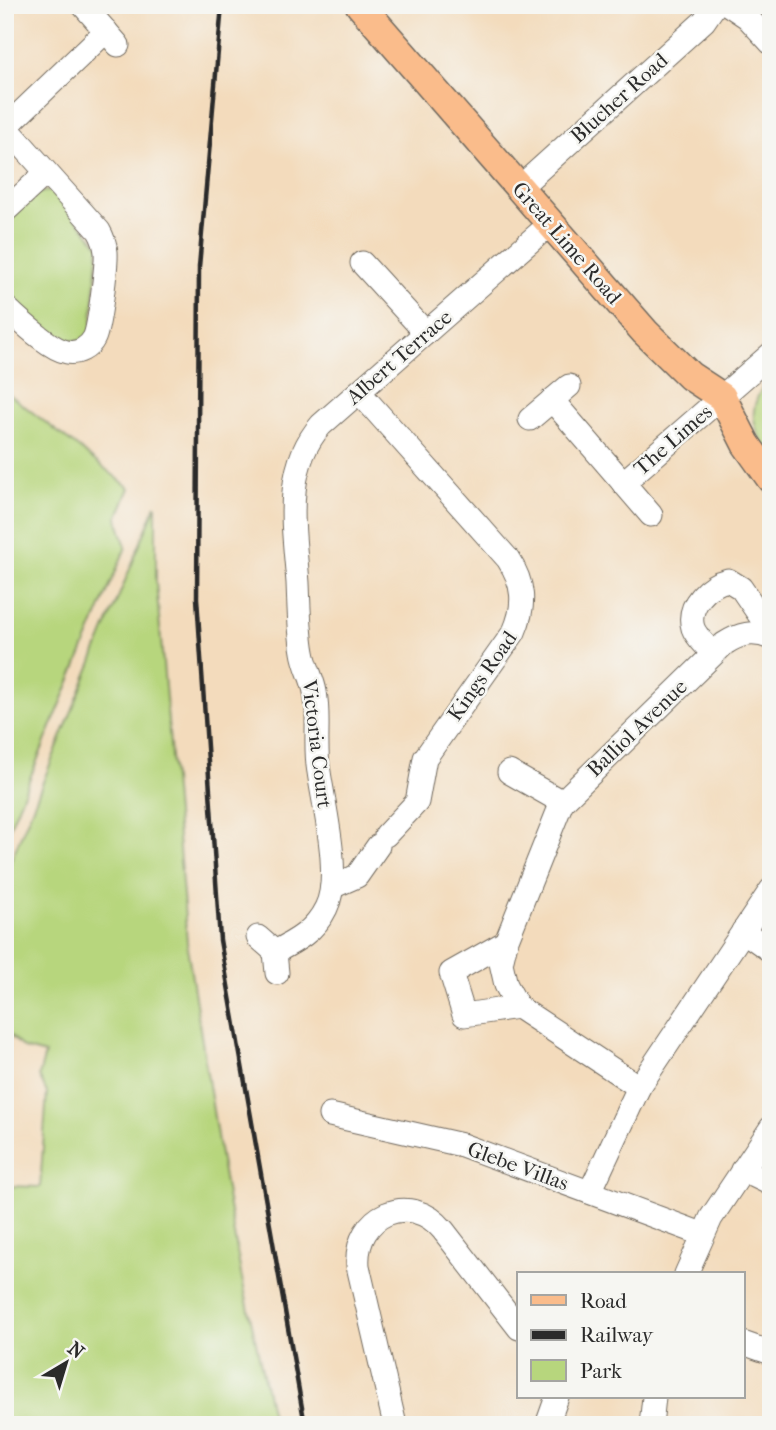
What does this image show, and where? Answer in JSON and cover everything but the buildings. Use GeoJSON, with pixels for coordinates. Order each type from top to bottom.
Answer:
{"type":"FeatureCollection","features":[{"type":"Feature","properties":{"kind":"main road","name":"Great Lime Road"},"geometry":{"type":"LineString","coordinates":[[360,5],[670,358],[690,376],[722,397],[746,444],[771,479]]}},
{"type":"Feature","properties":{"kind":"street"},"geometry":{"type":"LineString","coordinates":[[5,307],[61,350],[79,352],[96,336],[106,255],[104,240],[99,231],[6,127],[112,38],[83,5]]}},
{"type":"Feature","properties":{"kind":"street","name":"Blucher Road"},"geometry":{"type":"LineString","coordinates":[[519,188],[704,21],[715,5]]}},
{"type":"Feature","properties":{"kind":"street"},"geometry":{"type":"LineString","coordinates":[[729,5],[747,17],[771,43]]}},
{"type":"Feature","properties":{"kind":"street"},"geometry":{"type":"LineString","coordinates":[[5,211],[46,173]]}},
{"type":"Feature","properties":{"kind":"street","name":"Albert Terrace"},"geometry":{"type":"LineString","coordinates":[[293,517],[293,493],[298,464],[306,446],[321,425],[551,223]]}},
{"type":"Feature","properties":{"kind":"street"},"geometry":{"type":"LineString","coordinates":[[362,263],[426,333]]}},
{"type":"Feature","properties":{"kind":"street","name":"The Limes"},"geometry":{"type":"LineString","coordinates":[[623,483],[771,354]]}},
{"type":"Feature","properties":{"kind":"street","name":"Kings Road"},"geometry":{"type":"LineString","coordinates":[[332,887],[357,876],[382,840],[417,802],[425,758],[514,632],[520,618],[523,593],[516,570],[508,559],[359,392]]}},
{"type":"Feature","properties":{"kind":"street","name":"The Limes"},"geometry":{"type":"LineString","coordinates":[[530,419],[561,393],[623,483],[651,515]]}},
{"type":"Feature","properties":{"kind":"street","name":"Victoria Court"},"geometry":{"type":"LineString","coordinates":[[270,954],[301,938],[317,923],[327,908],[332,887],[330,835],[317,762],[316,693],[303,652],[293,517]]}},
{"type":"Feature","properties":{"kind":"street"},"geometry":{"type":"LineString","coordinates":[[713,654],[693,630],[691,616],[696,603],[714,583],[728,580],[741,588],[771,632]]}},
{"type":"Feature","properties":{"kind":"street","name":"Balliol Avenue"},"geometry":{"type":"LineString","coordinates":[[518,1007],[506,985],[501,963],[506,942],[562,802],[713,654],[736,636],[752,633],[771,638]]}},
{"type":"Feature","properties":{"kind":"street"},"geometry":{"type":"LineString","coordinates":[[509,772],[562,802]]}},
{"type":"Feature","properties":{"kind":"street"},"geometry":{"type":"LineString","coordinates":[[590,1192],[639,1087],[766,897]]}},
{"type":"Feature","properties":{"kind":"street"},"geometry":{"type":"LineString","coordinates":[[743,931],[771,951]]}},
{"type":"Feature","properties":{"kind":"street"},"geometry":{"type":"LineString","coordinates":[[506,942],[451,973],[464,1015],[518,1007],[639,1087]]}},
{"type":"Feature","properties":{"kind":"street","name":"Glebe Villas"},"geometry":{"type":"LineString","coordinates":[[330,1115],[462,1145],[702,1234]]}},
{"type":"Feature","properties":{"kind":"street"},"geometry":{"type":"LineString","coordinates":[[687,1272],[702,1234],[771,1128]]}},
{"type":"Feature","properties":{"kind":"street"},"geometry":{"type":"LineString","coordinates":[[742,1170],[771,1184]]}},
{"type":"Feature","properties":{"kind":"street"},"geometry":{"type":"LineString","coordinates":[[396,1425],[357,1256],[361,1238],[376,1220],[385,1214],[406,1210],[429,1217],[443,1230],[517,1325]]}},
{"type":"Feature","properties":{"kind":"street"},"geometry":{"type":"LineString","coordinates":[[744,1343],[771,1353]]}},
{"type":"Feature","properties":{"kind":"street"},"geometry":{"type":"LineString","coordinates":[[547,1425],[557,1398]]}},
{"type":"Feature","properties":{"kind":"street"},"geometry":{"type":"LineString","coordinates":[[651,1425],[654,1398]]}},
{"type":"Feature","properties":{"kind":"green space"},"geometry":{"type":"Polygon","coordinates":[[[53,192],[99,245],[91,332],[80,341],[60,340],[5,296],[5,221],[35,194],[53,192]]]}},
{"type":"Feature","properties":{"kind":"green space"},"geometry":{"type":"Polygon","coordinates":[[[771,375],[771,458],[755,426],[754,407],[771,375]]]}},
{"type":"Feature","properties":{"kind":"green space"},"geometry":{"type":"Polygon","coordinates":[[[5,391],[130,488],[117,518],[126,547],[5,838],[5,391]]]}},
{"type":"Feature","properties":{"kind":"green space"},"geometry":{"type":"Polygon","coordinates":[[[156,505],[156,582],[188,953],[241,1274],[274,1425],[5,1425],[5,1186],[40,1187],[47,1093],[39,1076],[45,1054],[23,1048],[5,1030],[5,875],[156,505]]]}},
{"type":"Feature","properties":{"kind":"railway"},"geometry":{"type":"LineString","coordinates":[[222,5],[199,267],[197,598],[220,940],[305,1425]]}}]}
